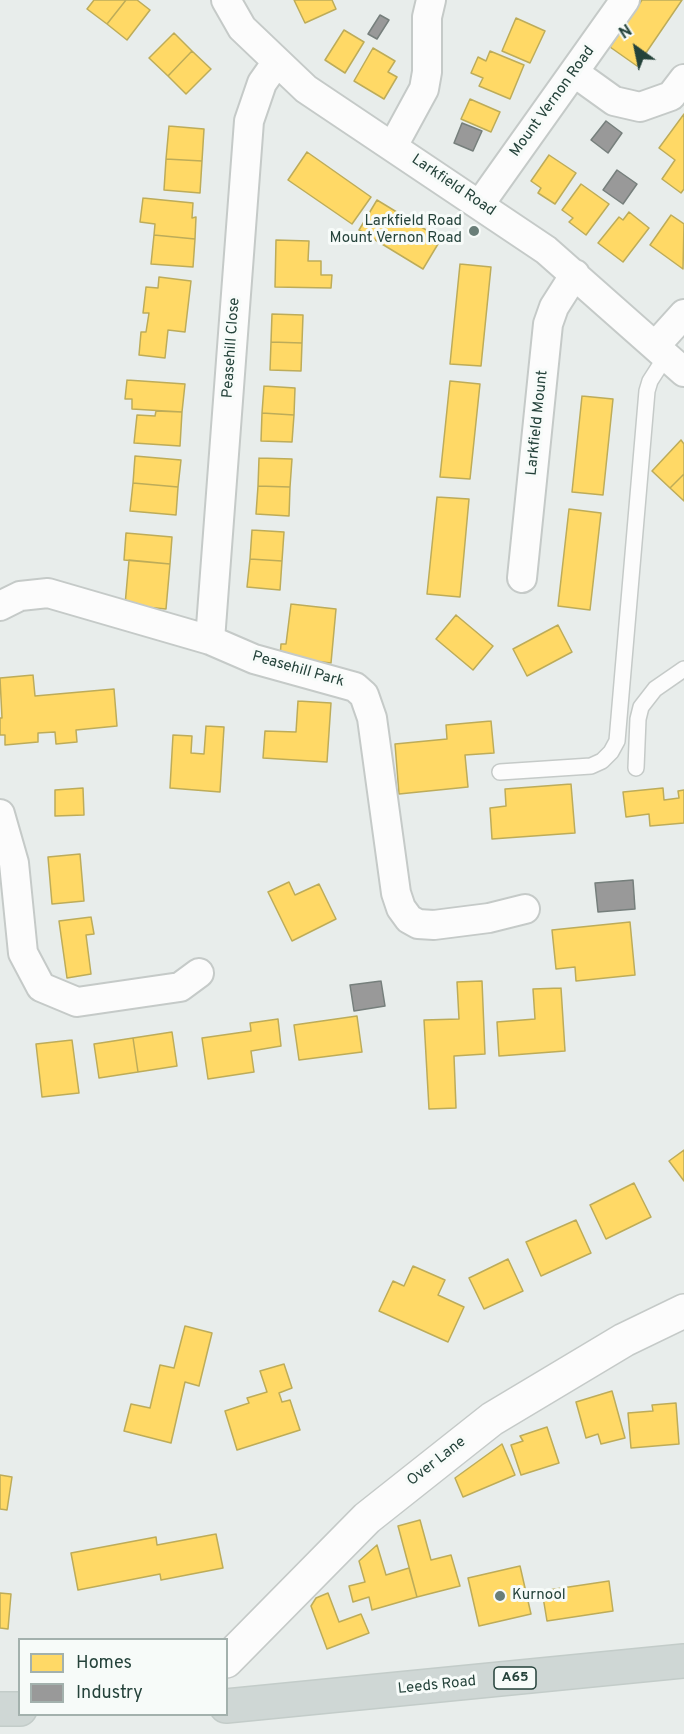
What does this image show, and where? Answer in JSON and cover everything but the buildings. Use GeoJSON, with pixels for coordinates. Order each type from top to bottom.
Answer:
{"type":"FeatureCollection","features":[{"type":"Feature","properties":{"kind":"main road","name":"Leeds Road"},"geometry":{"type":"LineString","coordinates":[[228,1706],[684,1662]]}},
{"type":"Feature","properties":{"kind":"main road"},"geometry":{"type":"LineString","coordinates":[[0,1709],[18,1709]]}},
{"type":"Feature","properties":{"kind":"street","name":"Larkfield Road"},"geometry":{"type":"LineString","coordinates":[[226,0],[242,28],[276,63],[306,89],[538,243],[669,358]]}},
{"type":"Feature","properties":{"kind":"street"},"geometry":{"type":"LineString","coordinates":[[393,146],[424,89],[427,72],[427,17],[431,0]]}},
{"type":"Feature","properties":{"kind":"street","name":"Mount Vernon Road"},"geometry":{"type":"LineString","coordinates":[[480,204],[625,0]]}},
{"type":"Feature","properties":{"kind":"street","name":"Peasehill Close"},"geometry":{"type":"LineString","coordinates":[[210,640],[249,121],[262,83],[276,63]]}},
{"type":"Feature","properties":{"kind":"street"},"geometry":{"type":"LineString","coordinates":[[575,73],[614,101],[640,107],[671,96],[684,79]]}},
{"type":"Feature","properties":{"kind":"street","name":"Larkfield Mount"},"geometry":{"type":"LineString","coordinates":[[522,578],[548,324],[554,307],[574,274]]}},
{"type":"Feature","properties":{"kind":"street"},"geometry":{"type":"LineString","coordinates":[[669,358],[684,314]]}},
{"type":"Feature","properties":{"kind":"street","name":"Peasehill Park"},"geometry":{"type":"LineString","coordinates":[[0,606],[20,596],[48,593],[210,640],[254,659],[344,683],[364,695],[372,718],[396,893],[401,908],[409,919],[418,924],[434,925],[489,918],[525,909]]}},
{"type":"Feature","properties":{"kind":"street"},"geometry":{"type":"LineString","coordinates":[[0,814],[14,863],[23,953],[41,987],[77,1002],[180,987],[199,973]]}},
{"type":"Feature","properties":{"kind":"street","name":"Over Lane"},"geometry":{"type":"LineString","coordinates":[[228,1659],[367,1518],[492,1419],[624,1340],[684,1311]]}},
{"type":"Feature","properties":{"kind":"lane"},"geometry":{"type":"LineString","coordinates":[[500,772],[591,766],[602,761],[612,752],[617,741],[647,391],[650,381],[669,358]]}},
{"type":"Feature","properties":{"kind":"lane"},"geometry":{"type":"LineString","coordinates":[[636,768],[638,719],[641,707],[655,688],[684,669]]}},
{"type":"Feature","properties":{"kind":"place","name":"Larkfield Road Mount Vernon Road"},"geometry":{"type":"Point","coordinates":[474,231]}},
{"type":"Feature","properties":{"kind":"place","name":"Kurnool"},"geometry":{"type":"Point","coordinates":[500,1596]}}]}
